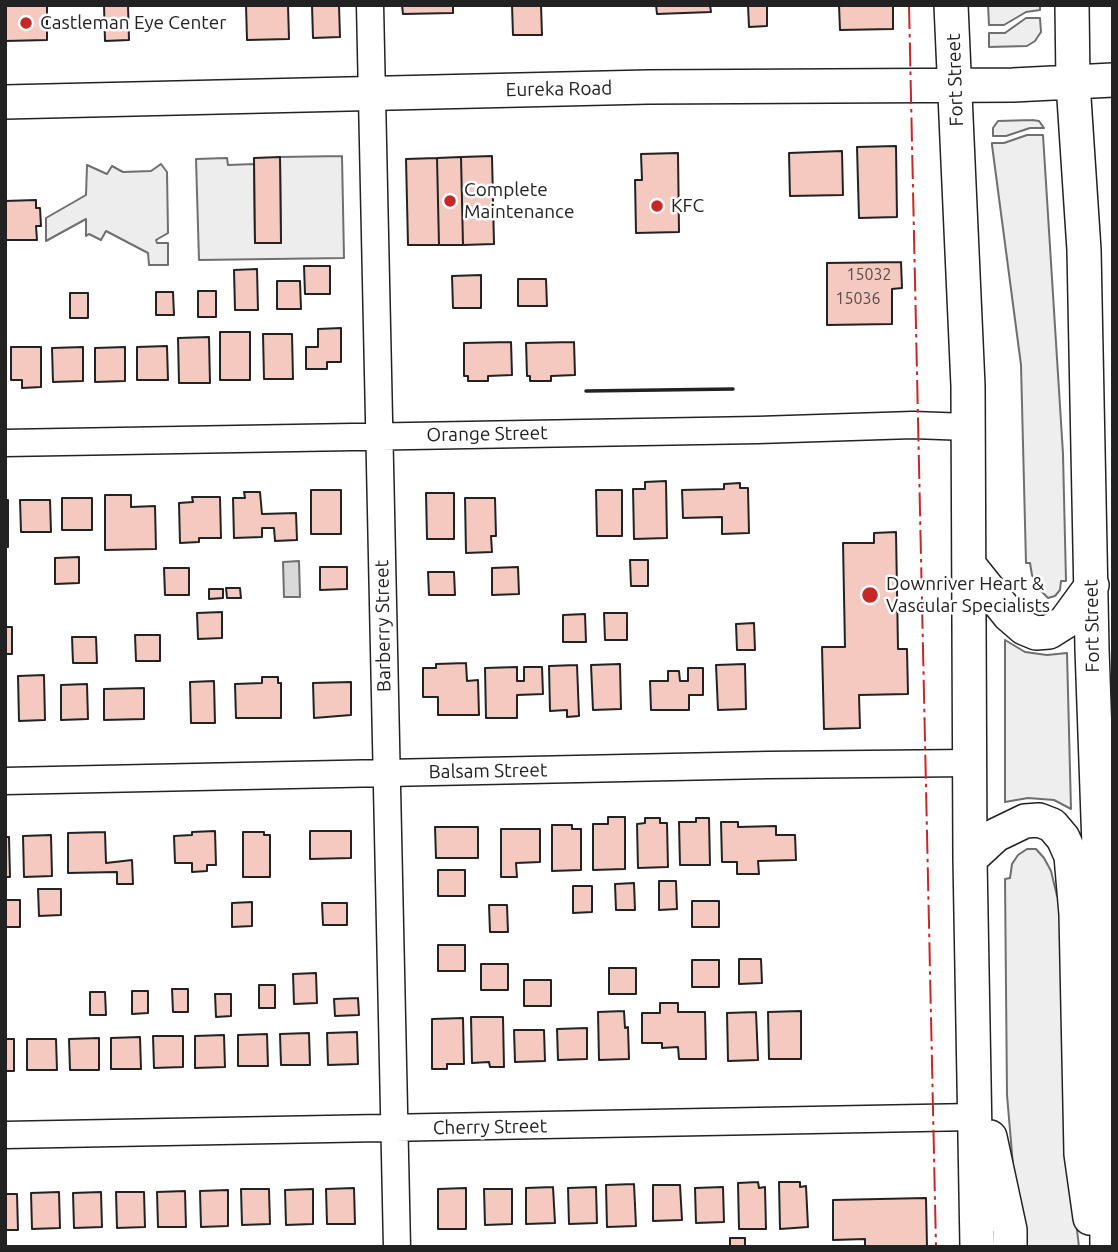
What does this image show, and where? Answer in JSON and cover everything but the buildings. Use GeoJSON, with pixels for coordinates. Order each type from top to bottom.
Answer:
{"type":"FeatureCollection","features":[{"type":"Feature","properties":{"kind":"main road","name":"Fort Street"},"geometry":{"type":"LineString","coordinates":[[951,5],[968,427],[970,859],[977,1247]]}},
{"type":"Feature","properties":{"kind":"main road","name":"Fort Street"},"geometry":{"type":"LineString","coordinates":[[1072,5],[1073,83],[1084,250],[1092,585],[1109,1016],[1107,1247]]}},
{"type":"Feature","properties":{"kind":"main road","name":"Eureka Road"},"geometry":{"type":"LineString","coordinates":[[5,102],[648,87],[1073,83],[1113,79]]}},
{"type":"Feature","properties":{"kind":"main road"},"geometry":{"type":"LineString","coordinates":[[969,565],[1009,615],[1036,634],[1049,632],[1065,622],[1092,585]]}},
{"type":"Feature","properties":{"kind":"main road"},"geometry":{"type":"LineString","coordinates":[[970,859],[996,835],[1025,821],[1039,820],[1052,825],[1063,838],[1070,856],[1076,914],[1081,1154],[1090,1217],[1100,1247]]}},
{"type":"Feature","properties":{"kind":"main road"},"geometry":{"type":"LineString","coordinates":[[973,1060],[1010,1230],[1010,1247]]}},
{"type":"Feature","properties":{"kind":"street","name":"Barberry Street"},"geometry":{"type":"LineString","coordinates":[[370,5],[397,1247]]}},
{"type":"Feature","properties":{"kind":"street","name":"Orange Street"},"geometry":{"type":"LineString","coordinates":[[5,443],[913,425],[968,427]]}},
{"type":"Feature","properties":{"kind":"street","name":"Balsam Street"},"geometry":{"type":"LineString","coordinates":[[5,781],[970,763]]}},
{"type":"Feature","properties":{"kind":"street","name":"Cherry Street"},"geometry":{"type":"LineString","coordinates":[[5,1135],[974,1117]]}},
{"type":"Feature","properties":{"kind":"shaded area"},"geometry":{"type":"Polygon","coordinates":[[[988,5],[1040,5],[1040,10],[1026,12],[1004,25],[989,25],[988,5]]]}},
{"type":"Feature","properties":{"kind":"shaded area"},"geometry":{"type":"Polygon","coordinates":[[[1026,18],[1040,18],[1041,32],[1035,41],[1027,46],[989,47],[989,33],[1005,33],[1026,18]]]}},
{"type":"Feature","properties":{"kind":"shaded area"},"geometry":{"type":"Polygon","coordinates":[[[998,121],[1039,121],[1044,128],[1030,128],[1006,136],[993,136],[993,128],[998,121]]]}},
{"type":"Feature","properties":{"kind":"shaded area"},"geometry":{"type":"Polygon","coordinates":[[[1027,135],[1043,135],[1063,454],[1066,581],[1061,581],[1060,590],[1055,596],[1048,598],[1038,588],[1030,563],[1026,563],[1021,365],[992,145],[1027,135]]]}},
{"type":"Feature","properties":{"kind":"shaded area"},"geometry":{"type":"Polygon","coordinates":[[[342,156],[344,258],[199,260],[196,159],[227,158],[228,165],[254,164],[255,243],[281,243],[280,157],[342,156]]]}},
{"type":"Feature","properties":{"kind":"shaded area"},"geometry":{"type":"Polygon","coordinates":[[[161,164],[167,172],[168,233],[156,240],[157,243],[168,243],[168,265],[149,265],[148,253],[106,231],[101,240],[89,234],[86,236],[86,219],[46,241],[46,218],[86,195],[87,165],[107,174],[112,166],[123,172],[151,171],[161,164]]]}},
{"type":"Feature","properties":{"kind":"shaded area"},"geometry":{"type":"Polygon","coordinates":[[[299,561],[300,597],[284,597],[283,562],[299,561]]]}},
{"type":"Feature","properties":{"kind":"shaded area"},"geometry":{"type":"Polygon","coordinates":[[[1005,640],[1025,652],[1047,655],[1067,653],[1071,809],[1054,800],[1028,798],[1005,802],[1005,640]]]}},
{"type":"Feature","properties":{"kind":"shaded area"},"geometry":{"type":"Polygon","coordinates":[[[1027,849],[1036,849],[1044,858],[1051,871],[1057,896],[1065,897],[1069,1162],[1079,1247],[1020,1247],[1007,1095],[1005,879],[1010,878],[1012,864],[1018,855],[1027,849]]]}},
{"type":"Feature","properties":{"kind":"wall"},"geometry":{"type":"LineString","coordinates":[[586,391],[733,389]]}},
{"type":"Feature","properties":{"kind":"power"},"geometry":{"type":"LineString","coordinates":[[909,5],[936,1247]]}},
{"type":"Feature","properties":{"kind":"place","name":"Castleman Eye Center"},"geometry":{"type":"Point","coordinates":[26,23]}},
{"type":"Feature","properties":{"kind":"place","name":"Complete Maintenance"},"geometry":{"type":"Point","coordinates":[450,201]}},
{"type":"Feature","properties":{"kind":"place","name":"KFC"},"geometry":{"type":"Point","coordinates":[657,206]}},
{"type":"Feature","properties":{"kind":"place","name":"Downriver Heart & Vascular Specialists"},"geometry":{"type":"Point","coordinates":[870,595]}}]}
